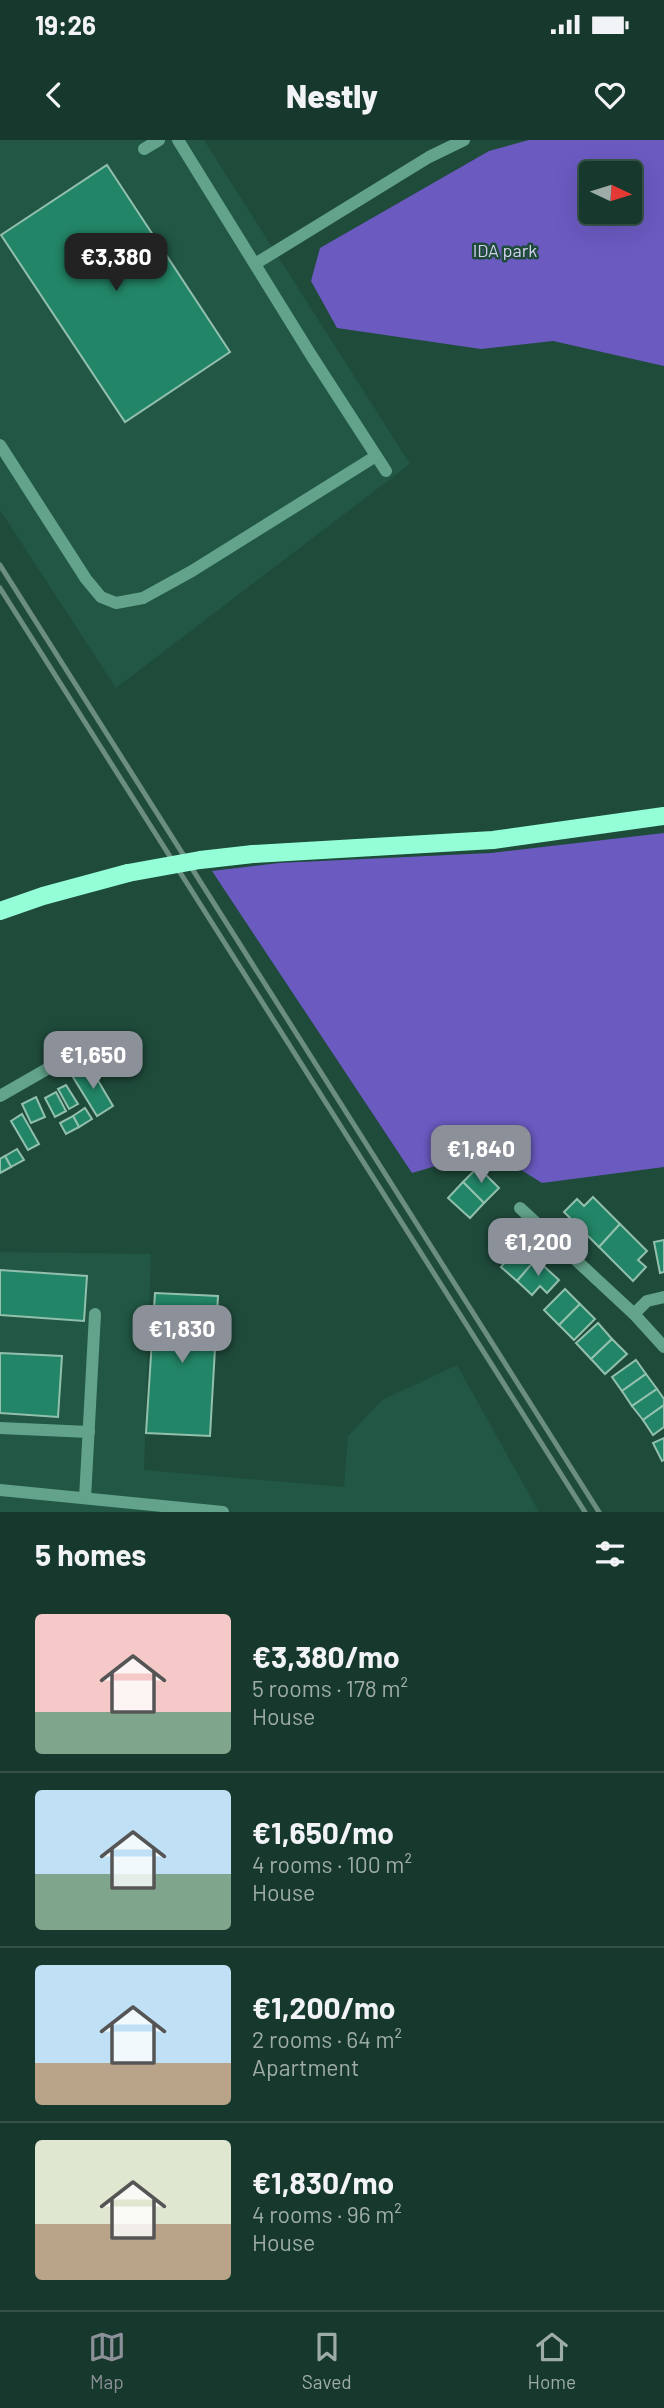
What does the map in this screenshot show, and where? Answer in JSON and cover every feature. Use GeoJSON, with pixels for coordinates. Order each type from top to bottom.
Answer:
{"type":"FeatureCollection","features":[{"type":"Feature","properties":{"kind":"main road"},"geometry":{"type":"LineString","coordinates":[[0,911],[43,896],[128,873],[200,860],[253,854],[493,840],[664,816]]}},
{"type":"Feature","properties":{"kind":"street"},"geometry":{"type":"LineString","coordinates":[[144,149],[159,140]]}},
{"type":"Feature","properties":{"kind":"street"},"geometry":{"type":"LineString","coordinates":[[178,140],[387,471]]}},
{"type":"Feature","properties":{"kind":"street"},"geometry":{"type":"LineString","coordinates":[[255,264],[429,157],[464,140]]}},
{"type":"Feature","properties":{"kind":"street"},"geometry":{"type":"LineString","coordinates":[[0,445],[86,579],[101,597],[116,603],[143,598],[192,571],[376,456]]}},
{"type":"Feature","properties":{"kind":"street"},"geometry":{"type":"LineString","coordinates":[[0,1096],[68,1056]]}},
{"type":"Feature","properties":{"kind":"street"},"geometry":{"type":"LineString","coordinates":[[520,1208],[634,1314],[664,1347]]}},
{"type":"Feature","properties":{"kind":"street"},"geometry":{"type":"LineString","coordinates":[[634,1314],[647,1301],[664,1297]]}},
{"type":"Feature","properties":{"kind":"street"},"geometry":{"type":"LineString","coordinates":[[85,1498],[95,1314]]}},
{"type":"Feature","properties":{"kind":"street"},"geometry":{"type":"LineString","coordinates":[[0,1429],[89,1432]]}},
{"type":"Feature","properties":{"kind":"street"},"geometry":{"type":"LineString","coordinates":[[0,1490],[223,1512]]}},
{"type":"Feature","properties":{"kind":"shaded area"},"geometry":{"type":"Polygon","coordinates":[[[0,140],[204,140],[410,464],[116,688],[0,510],[0,140]]]}},
{"type":"Feature","properties":{"kind":"shaded area"},"geometry":{"type":"Polygon","coordinates":[[[0,1252],[151,1254],[144,1470],[344,1487],[348,1436],[382,1400],[457,1365],[539,1512],[0,1512],[0,1252]]]}},
{"type":"Feature","properties":{"kind":"green space","name":"IDA park"},"geometry":{"type":"Polygon","coordinates":[[[529,140],[664,140],[664,366],[553,341],[481,349],[337,328],[311,281],[320,248],[489,151],[529,140]]]}},
{"type":"Feature","properties":{"kind":"green space"},"geometry":{"type":"Polygon","coordinates":[[[664,833],[664,1167],[542,1183],[489,1150],[412,1173],[212,871],[279,863],[491,853],[664,833]]]}},
{"type":"Feature","properties":{"kind":"building"},"geometry":{"type":"Polygon","coordinates":[[[107,165],[230,352],[125,422],[1,235],[107,165]]]}},
{"type":"Feature","properties":{"kind":"building"},"geometry":{"type":"Polygon","coordinates":[[[90,1067],[113,1106],[97,1116],[73,1077],[90,1067]]]}},
{"type":"Feature","properties":{"kind":"building"},"geometry":{"type":"Polygon","coordinates":[[[66,1085],[78,1104],[69,1109],[58,1089],[66,1085]]]}},
{"type":"Feature","properties":{"kind":"building"},"geometry":{"type":"Polygon","coordinates":[[[56,1092],[66,1111],[55,1117],[45,1098],[56,1092]]]}},
{"type":"Feature","properties":{"kind":"building"},"geometry":{"type":"Polygon","coordinates":[[[36,1097],[45,1117],[31,1123],[22,1104],[36,1097]]]}},
{"type":"Feature","properties":{"kind":"building"},"geometry":{"type":"Polygon","coordinates":[[[85,1108],[92,1119],[79,1127],[73,1116],[85,1108]]]}},
{"type":"Feature","properties":{"kind":"building"},"geometry":{"type":"Polygon","coordinates":[[[22,1114],[39,1144],[28,1150],[11,1121],[22,1114]]]}},
{"type":"Feature","properties":{"kind":"building"},"geometry":{"type":"Polygon","coordinates":[[[73,1116],[79,1127],[66,1134],[60,1123],[73,1116]]]}},
{"type":"Feature","properties":{"kind":"building"},"geometry":{"type":"Polygon","coordinates":[[[17,1149],[24,1160],[11,1167],[5,1156],[17,1149]]]}},
{"type":"Feature","properties":{"kind":"building"},"geometry":{"type":"Polygon","coordinates":[[[5,1156],[11,1167],[0,1173],[0,1159],[5,1156]]]}},
{"type":"Feature","properties":{"kind":"building"},"geometry":{"type":"Polygon","coordinates":[[[478,1167],[499,1188],[484,1203],[463,1182],[478,1167]]]}},
{"type":"Feature","properties":{"kind":"building"},"geometry":{"type":"Polygon","coordinates":[[[463,1182],[484,1203],[470,1218],[448,1198],[463,1182]]]}},
{"type":"Feature","properties":{"kind":"building"},"geometry":{"type":"Polygon","coordinates":[[[593,1197],[620,1224],[599,1247],[564,1212],[577,1199],[584,1206],[593,1197]]]}},
{"type":"Feature","properties":{"kind":"building"},"geometry":{"type":"Polygon","coordinates":[[[620,1224],[647,1251],[638,1260],[646,1267],[633,1281],[599,1247],[620,1224]]]}},
{"type":"Feature","properties":{"kind":"building"},"geometry":{"type":"Polygon","coordinates":[[[514,1238],[536,1259],[517,1281],[501,1267],[507,1259],[500,1252],[514,1238]]]}},
{"type":"Feature","properties":{"kind":"building"},"geometry":{"type":"Polygon","coordinates":[[[664,1240],[664,1272],[660,1273],[654,1242],[664,1240]]]}},
{"type":"Feature","properties":{"kind":"building"},"geometry":{"type":"Polygon","coordinates":[[[536,1259],[559,1280],[547,1293],[540,1286],[532,1295],[517,1281],[536,1259]]]}},
{"type":"Feature","properties":{"kind":"building"},"geometry":{"type":"Polygon","coordinates":[[[0,1270],[87,1276],[84,1321],[0,1315],[0,1270]]]}},
{"type":"Feature","properties":{"kind":"building"},"geometry":{"type":"Polygon","coordinates":[[[565,1289],[580,1304],[559,1325],[544,1310],[565,1289]]]}},
{"type":"Feature","properties":{"kind":"building"},"geometry":{"type":"Polygon","coordinates":[[[155,1293],[218,1296],[210,1436],[146,1433],[155,1293]]]}},
{"type":"Feature","properties":{"kind":"building"},"geometry":{"type":"Polygon","coordinates":[[[580,1304],[595,1319],[574,1340],[559,1325],[580,1304]]]}},
{"type":"Feature","properties":{"kind":"building"},"geometry":{"type":"Polygon","coordinates":[[[598,1323],[612,1339],[591,1359],[576,1343],[598,1323]]]}},
{"type":"Feature","properties":{"kind":"building"},"geometry":{"type":"Polygon","coordinates":[[[612,1339],[627,1354],[605,1374],[591,1359],[612,1339]]]}},
{"type":"Feature","properties":{"kind":"building"},"geometry":{"type":"Polygon","coordinates":[[[0,1353],[62,1356],[58,1417],[0,1413],[0,1353]]]}},
{"type":"Feature","properties":{"kind":"building"},"geometry":{"type":"Polygon","coordinates":[[[636,1360],[646,1374],[622,1391],[612,1377],[636,1360]]]}},
{"type":"Feature","properties":{"kind":"building"},"geometry":{"type":"Polygon","coordinates":[[[646,1374],[657,1389],[632,1406],[622,1391],[646,1374]]]}},
{"type":"Feature","properties":{"kind":"building"},"geometry":{"type":"Polygon","coordinates":[[[657,1389],[664,1399],[664,1405],[643,1420],[632,1406],[657,1389]]]}},
{"type":"Feature","properties":{"kind":"building"},"geometry":{"type":"Polygon","coordinates":[[[664,1405],[664,1427],[653,1435],[643,1420],[664,1405]]]}},
{"type":"Feature","properties":{"kind":"building"},"geometry":{"type":"Polygon","coordinates":[[[664,1438],[664,1460],[662,1461],[653,1443],[664,1438]]]}},
{"type":"Feature","properties":{"kind":"railway"},"geometry":{"type":"LineString","coordinates":[[0,565],[599,1512]]}},
{"type":"Feature","properties":{"kind":"railway"},"geometry":{"type":"LineString","coordinates":[[0,588],[585,1512]]}}]}
